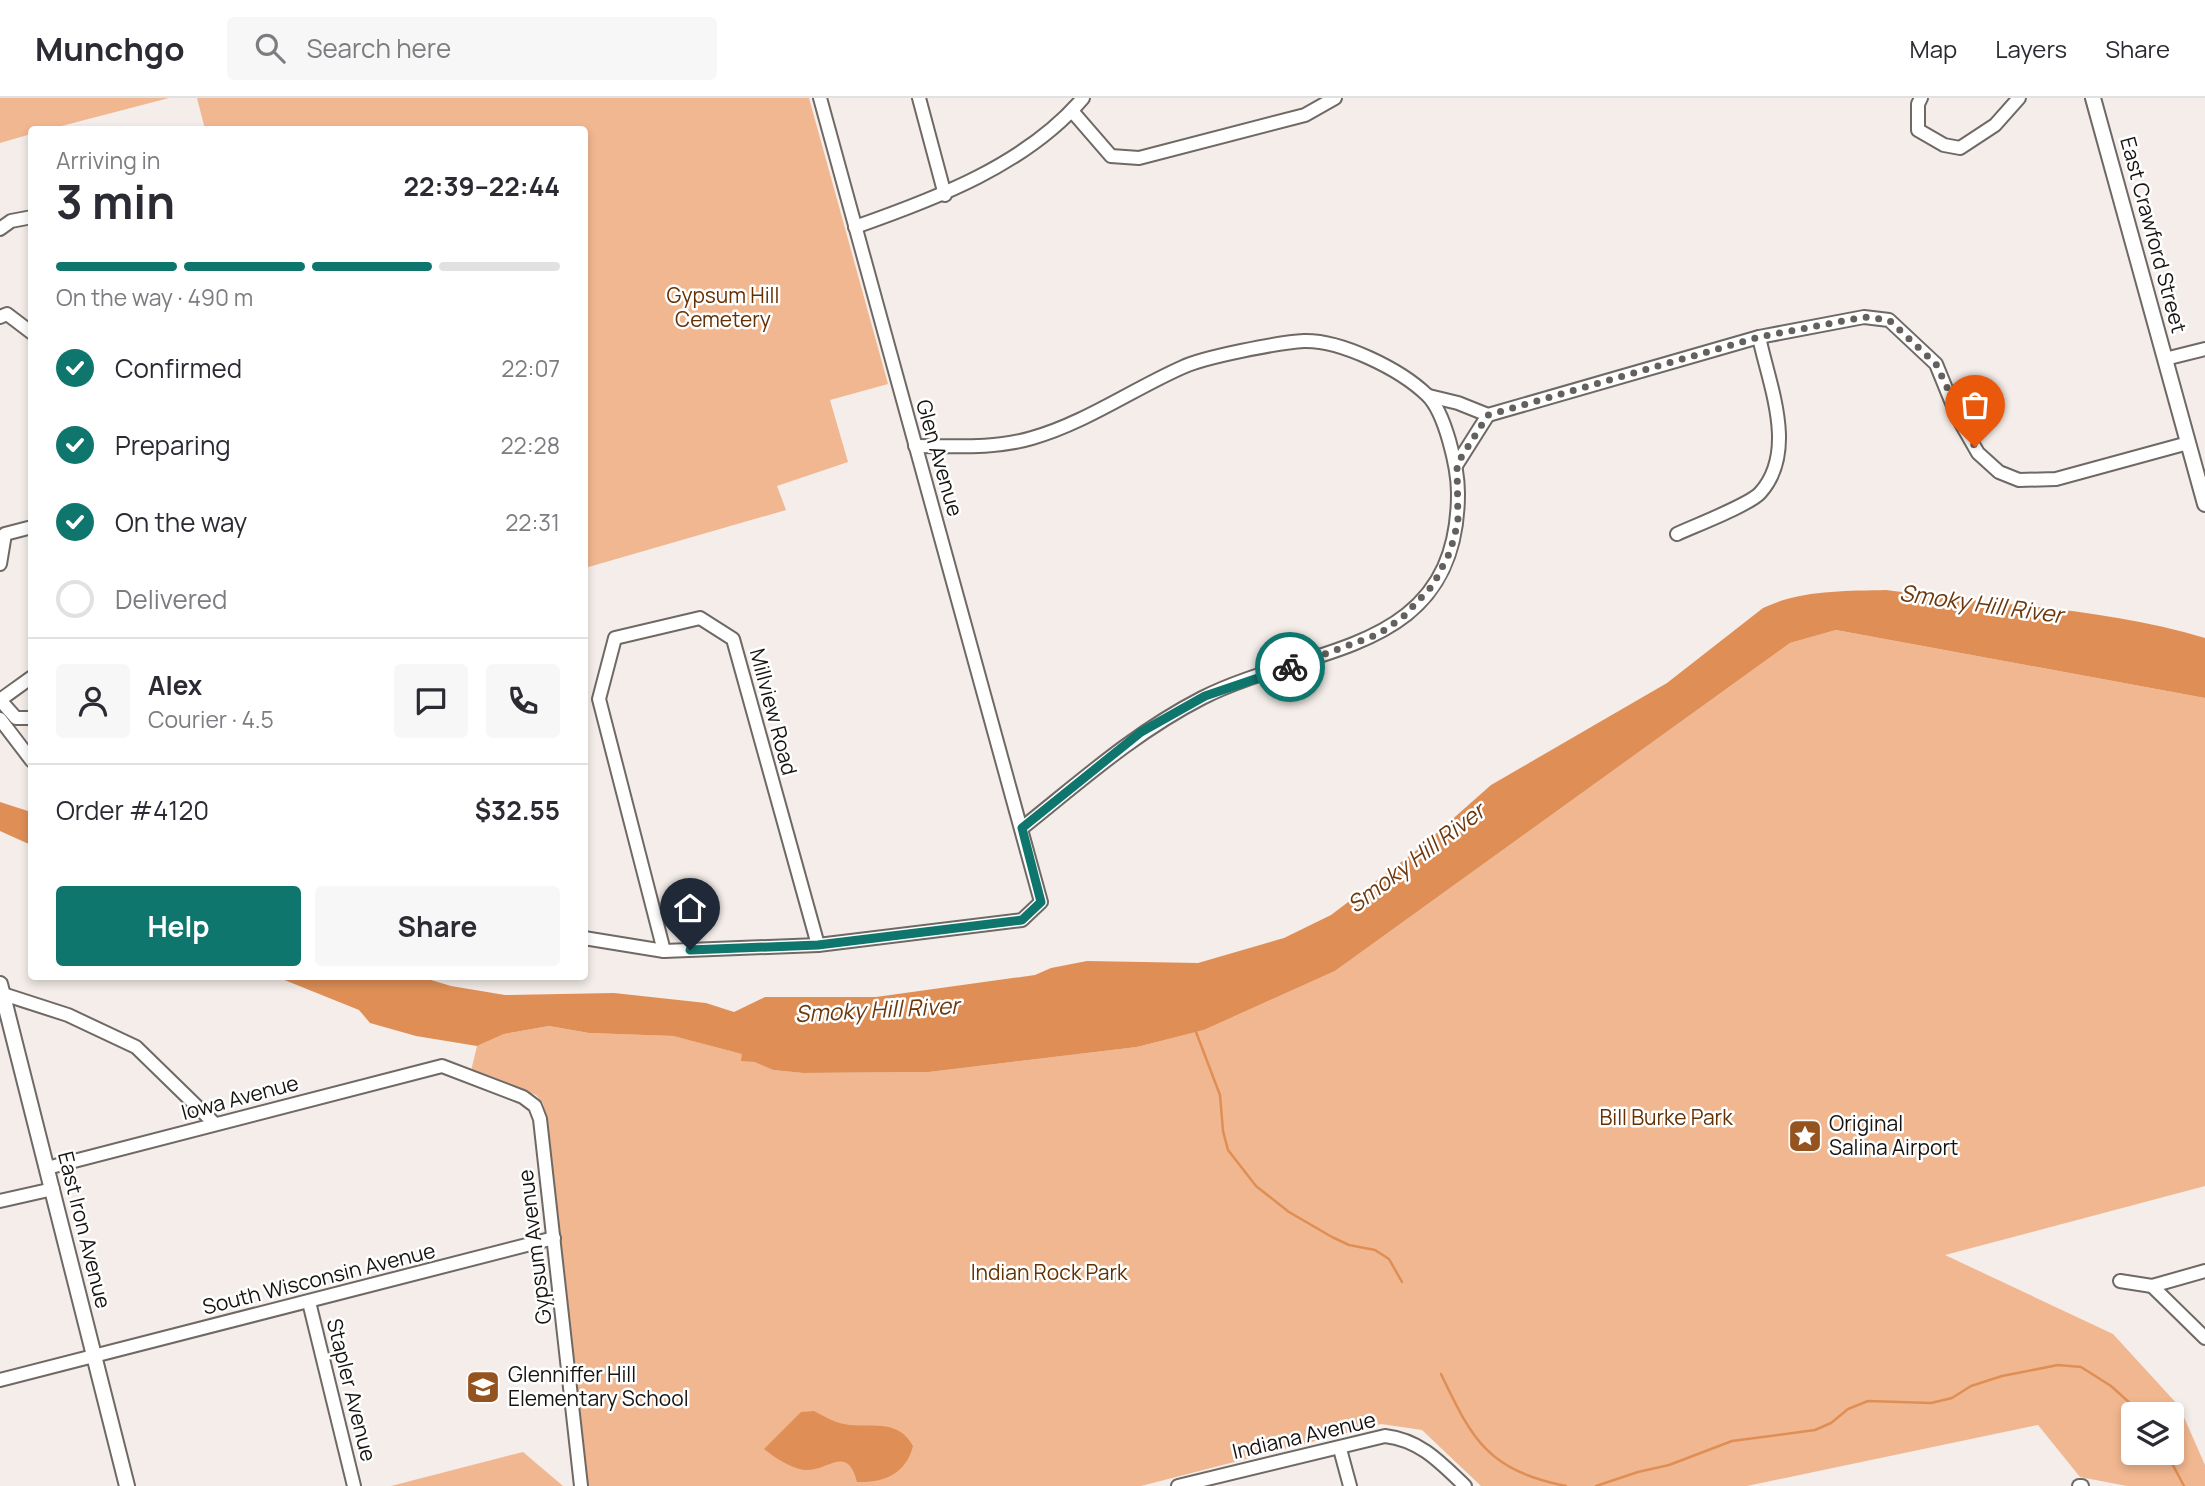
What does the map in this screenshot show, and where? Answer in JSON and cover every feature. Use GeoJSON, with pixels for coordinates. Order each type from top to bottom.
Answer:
{"type":"FeatureCollection","features":[{"type":"Feature","properties":{"kind":"street","name":"Glen Avenue"},"geometry":{"type":"LineString","coordinates":[[818,945],[1022,920],[1041,902],[820,98]]}},
{"type":"Feature","properties":{"kind":"street"},"geometry":{"type":"LineString","coordinates":[[919,98],[945,195]]}},
{"type":"Feature","properties":{"kind":"street"},"geometry":{"type":"LineString","coordinates":[[855,227],[945,195],[1007,160],[1072,111],[1083,98]]}},
{"type":"Feature","properties":{"kind":"street"},"geometry":{"type":"LineString","coordinates":[[1072,111],[1111,156],[1139,158],[1305,115],[1335,98]]}},
{"type":"Feature","properties":{"kind":"street"},"geometry":{"type":"LineString","coordinates":[[1921,98],[1918,104],[1917,130],[1944,145],[1960,148],[1995,125],[2019,98]]}},
{"type":"Feature","properties":{"kind":"street","name":"East Crawford Street"},"geometry":{"type":"LineString","coordinates":[[2093,98],[2205,505]]}},
{"type":"Feature","properties":{"kind":"street"},"geometry":{"type":"LineString","coordinates":[[0,229],[11,220],[28,218]]}},
{"type":"Feature","properties":{"kind":"street"},"geometry":{"type":"LineString","coordinates":[[0,317],[7,314],[28,330]]}},
{"type":"Feature","properties":{"kind":"street"},"geometry":{"type":"LineString","coordinates":[[915,446],[1000,444],[1032,438],[1068,425],[1187,365],[1306,341],[1356,351],[1429,396],[1458,403],[1488,415],[1759,337],[1864,317],[1889,320],[1936,364],[1958,418],[1978,453],[1999,472],[2019,480],[2056,479],[2188,443]]}},
{"type":"Feature","properties":{"kind":"street"},"geometry":{"type":"LineString","coordinates":[[1677,534],[1759,495],[1775,468],[1781,440],[1759,337]]}},
{"type":"Feature","properties":{"kind":"street"},"geometry":{"type":"LineString","coordinates":[[2165,359],[2205,349]]}},
{"type":"Feature","properties":{"kind":"street"},"geometry":{"type":"LineString","coordinates":[[1022,828],[1152,726],[1205,696],[1379,634],[1403,617],[1433,585],[1450,552],[1458,522],[1457,464],[1429,396]]}},
{"type":"Feature","properties":{"kind":"street"},"geometry":{"type":"LineString","coordinates":[[1457,464],[1488,415]]}},
{"type":"Feature","properties":{"kind":"street"},"geometry":{"type":"LineString","coordinates":[[0,564],[5,534],[28,528]]}},
{"type":"Feature","properties":{"kind":"street","name":"Millview Road"},"geometry":{"type":"LineString","coordinates":[[664,951],[598,699],[615,638],[700,618],[733,639],[818,945]]}},
{"type":"Feature","properties":{"kind":"street"},"geometry":{"type":"LineString","coordinates":[[28,680],[0,700],[16,718],[28,718]]}},
{"type":"Feature","properties":{"kind":"street"},"geometry":{"type":"LineString","coordinates":[[0,719],[28,756]]}},
{"type":"Feature","properties":{"kind":"street"},"geometry":{"type":"LineString","coordinates":[[588,940],[664,951],[818,945]]}},
{"type":"Feature","properties":{"kind":"street"},"geometry":{"type":"LineString","coordinates":[[1,990],[68,1015],[136,1047],[215,1125]]}},
{"type":"Feature","properties":{"kind":"street","name":"East Iron Avenue"},"geometry":{"type":"LineString","coordinates":[[1,990],[127,1486]]}},
{"type":"Feature","properties":{"kind":"street","name":"Iowa Avenue"},"geometry":{"type":"LineString","coordinates":[[47,1168],[442,1066]]}},
{"type":"Feature","properties":{"kind":"street","name":"Gypsum Avenue"},"geometry":{"type":"LineString","coordinates":[[442,1066],[523,1097],[535,1106],[540,1119],[582,1486]]}},
{"type":"Feature","properties":{"kind":"street"},"geometry":{"type":"LineString","coordinates":[[0,1201],[53,1189]]}},
{"type":"Feature","properties":{"kind":"street","name":"South Wisconsin Avenue"},"geometry":{"type":"LineString","coordinates":[[0,1380],[554,1238]]}},
{"type":"Feature","properties":{"kind":"street"},"geometry":{"type":"LineString","coordinates":[[2120,1281],[2152,1286],[2205,1271]]}},
{"type":"Feature","properties":{"kind":"street"},"geometry":{"type":"LineString","coordinates":[[2152,1286],[2205,1338]]}},
{"type":"Feature","properties":{"kind":"street","name":"Stapler Avenue"},"geometry":{"type":"LineString","coordinates":[[309,1302],[354,1486]]}},
{"type":"Feature","properties":{"kind":"street","name":"Indiana Avenue"},"geometry":{"type":"LineString","coordinates":[[1178,1486],[1207,1482],[1385,1436],[1405,1438],[1424,1449],[1465,1486]]}},
{"type":"Feature","properties":{"kind":"street"},"geometry":{"type":"LineString","coordinates":[[1340,1449],[1350,1486]]}},
{"type":"Feature","properties":{"kind":"green space"},"geometry":{"type":"Polygon","coordinates":[[[0,98],[169,98],[62,126],[28,126],[28,135],[0,143],[0,98]]]}},
{"type":"Feature","properties":{"kind":"green space","name":"Gypsum Hill Cemetery"},"geometry":{"type":"Polygon","coordinates":[[[197,98],[809,98],[888,384],[830,400],[848,462],[777,486],[786,510],[588,567],[588,126],[204,126],[197,98]]]}},
{"type":"Feature","properties":{"kind":"green space","name":"Bill Burke Park"},"geometry":{"type":"Polygon","coordinates":[[[1836,630],[2205,698],[2205,1186],[1945,1255],[2113,1334],[2175,1402],[2121,1402],[2121,1465],[2184,1465],[2184,1417],[2205,1465],[2205,1486],[2127,1486],[2080,1477],[2038,1425],[1747,1486],[1481,1486],[1422,1430],[1381,1424],[1141,1486],[587,1486],[543,1103],[536,1095],[471,1071],[477,1046],[504,1034],[549,1026],[589,1033],[673,1036],[743,1054],[773,1070],[803,1073],[929,1072],[1137,1047],[1204,1030],[1335,971],[1790,643],[1836,630]]]}},
{"type":"Feature","properties":{"kind":"green space"},"geometry":{"type":"Polygon","coordinates":[[[523,1452],[563,1486],[391,1486],[523,1452]]]}},
{"type":"Feature","properties":{"kind":"water","name":"Smoky Hill River"},"geometry":{"type":"Polygon","coordinates":[[[1886,590],[2087,613],[2205,638],[2205,698],[1836,630],[1790,643],[1335,971],[1204,1030],[1137,1047],[929,1072],[803,1073],[773,1070],[755,1062],[741,1061],[742,1054],[673,1036],[589,1033],[549,1026],[504,1034],[477,1046],[416,1036],[370,1023],[359,1010],[284,980],[431,980],[505,995],[614,993],[706,1003],[734,1012],[765,997],[876,997],[1035,975],[1051,968],[1087,961],[1198,963],[1284,938],[1331,915],[1421,847],[1491,785],[1667,683],[1763,608],[1792,598],[1839,591],[1886,590]]]}},
{"type":"Feature","properties":{"kind":"water"},"geometry":{"type":"Polygon","coordinates":[[[0,802],[28,811],[28,844],[0,831],[0,802]]]}},
{"type":"Feature","properties":{"kind":"water"},"geometry":{"type":"Polygon","coordinates":[[[814,1411],[845,1424],[894,1428],[913,1446],[910,1456],[892,1475],[876,1481],[857,1482],[848,1464],[836,1462],[804,1470],[788,1465],[764,1449],[801,1412],[814,1411]]]}},
{"type":"Feature","properties":{"kind":"waterway"},"geometry":{"type":"LineString","coordinates":[[1196,1032],[1220,1095],[1223,1131],[1228,1150],[1256,1186],[1289,1212],[1332,1237],[1349,1245],[1375,1250],[1389,1259],[1402,1282]]}},
{"type":"Feature","properties":{"kind":"waterway"},"geometry":{"type":"LineString","coordinates":[[1596,1486],[1669,1465],[1732,1441],[1815,1430],[1831,1423],[1848,1409],[1868,1401],[1931,1403],[1952,1398],[1971,1386],[2002,1376],[2058,1365],[2081,1367],[2111,1386],[2129,1402]]}},
{"type":"Feature","properties":{"kind":"waterway"},"geometry":{"type":"LineString","coordinates":[[1441,1374],[1463,1418],[1486,1449],[1518,1471],[1566,1486]]}},
{"type":"Feature","properties":{"kind":"waterway"},"geometry":{"type":"LineString","coordinates":[[2173,1465],[2184,1486]]}},
{"type":"Feature","properties":{"kind":"way so far"},"geometry":{"type":"LineString","coordinates":[[1290,667],[1379,634],[1403,617],[1433,585],[1450,552],[1458,522],[1457,464],[1478,437],[1488,415],[1759,337],[1864,317],[1889,320],[1936,364],[1958,418],[1975,447]]}},
{"type":"Feature","properties":{"kind":"place","name":"Original Salina Airport"},"geometry":{"type":"Point","coordinates":[1805,1136]}},
{"type":"Feature","properties":{"kind":"place","name":"Glenniffer Hill Elementary School"},"geometry":{"type":"Point","coordinates":[483,1387]}},
{"type":"Feature","properties":{"kind":"route"},"geometry":{"type":"LineString","coordinates":[[690,950],[818,945],[1022,920],[1041,902],[1022,828],[1141,732],[1205,696],[1290,667]]}},
{"type":"Feature","properties":{"kind":"park label","name":"Indian Rock Park"},"geometry":{"type":"Point","coordinates":[1049,1273]}}]}
